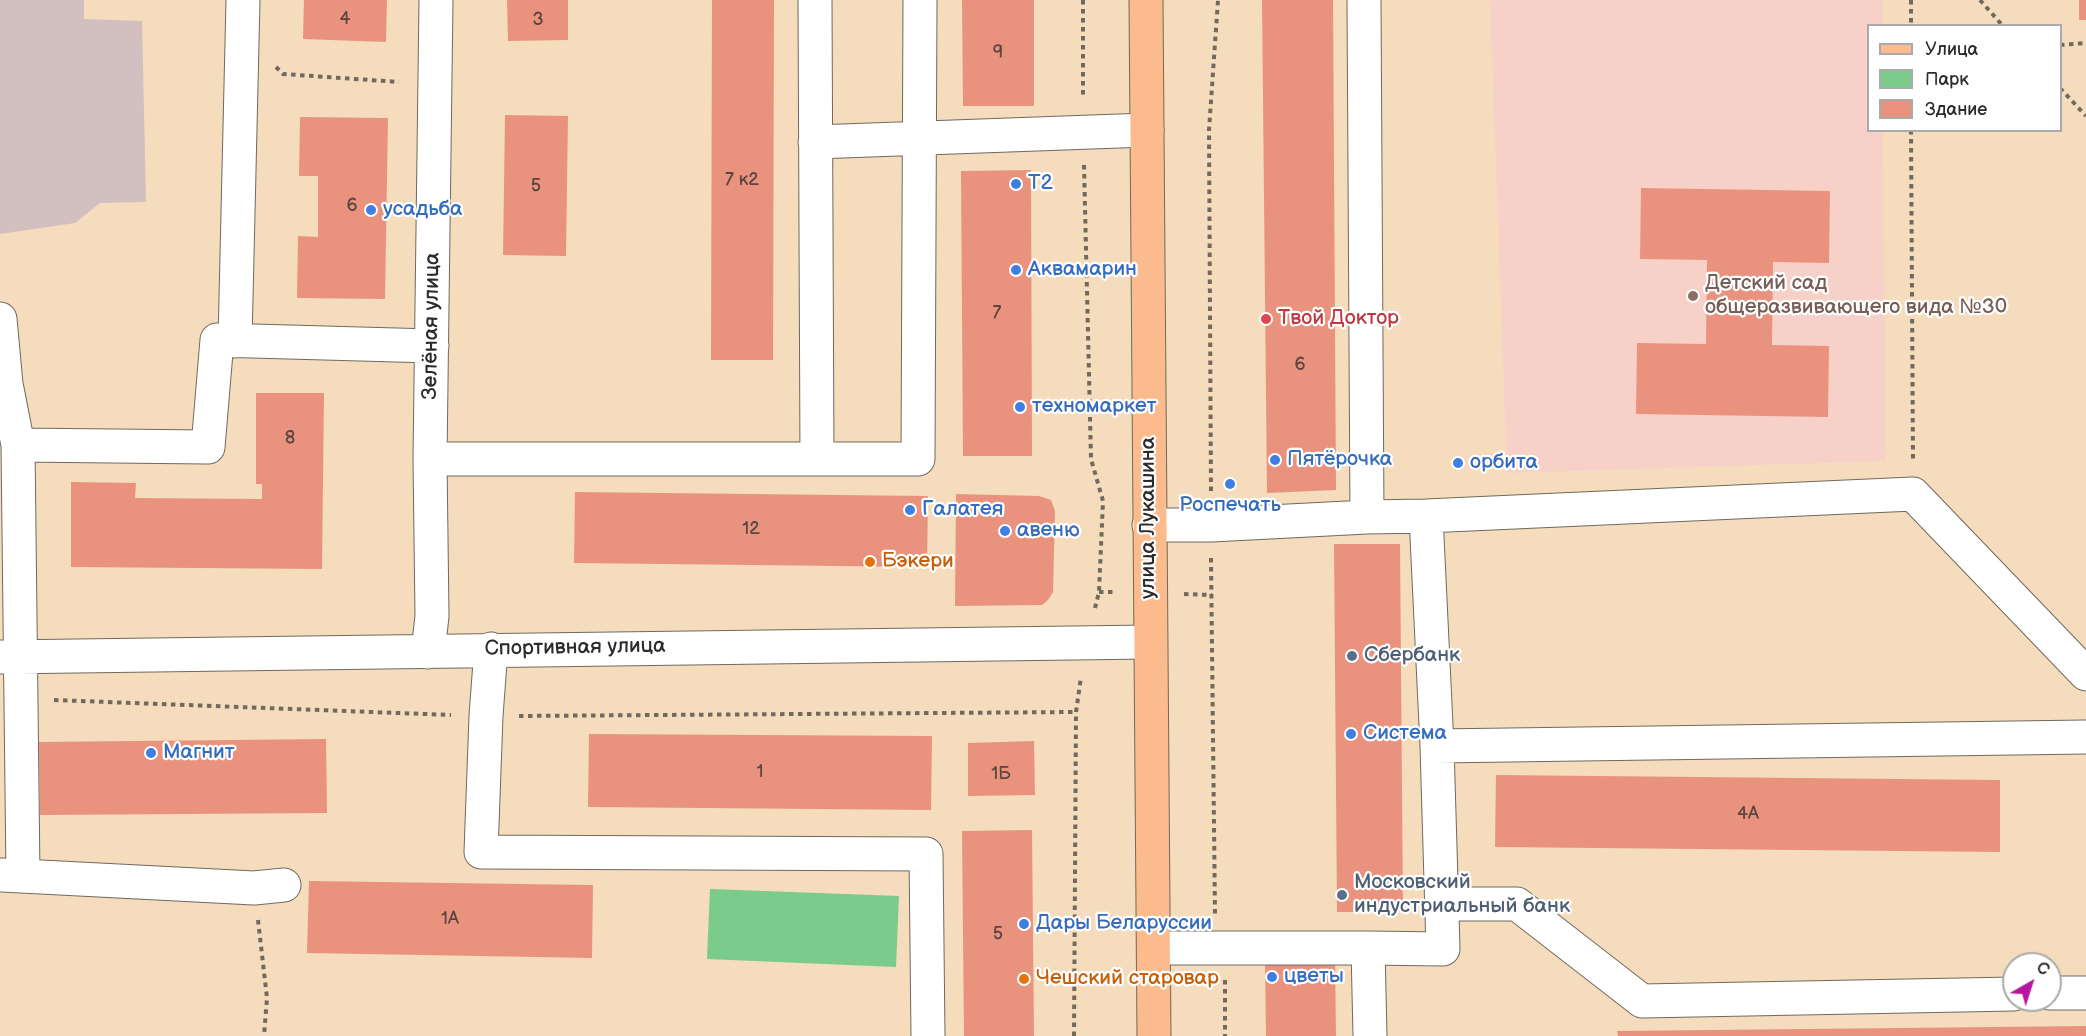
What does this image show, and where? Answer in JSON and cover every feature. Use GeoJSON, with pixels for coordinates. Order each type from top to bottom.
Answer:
{"type":"FeatureCollection","features":[{"type":"Feature","properties":{"kind":"main road","name":"улица Лукашина"},"geometry":{"type":"LineString","coordinates":[[1146,0],[1154,1036]]}},
{"type":"Feature","properties":{"kind":"street"},"geometry":{"type":"LineString","coordinates":[[235,341],[244,36],[243,0]]}},
{"type":"Feature","properties":{"kind":"street","name":"Зелёная улица"},"geometry":{"type":"LineString","coordinates":[[428,652],[432,616],[430,459],[436,0]]}},
{"type":"Feature","properties":{"kind":"street"},"geometry":{"type":"LineString","coordinates":[[815,0],[817,459]]}},
{"type":"Feature","properties":{"kind":"street"},"geometry":{"type":"LineString","coordinates":[[430,459],[918,459],[920,0]]}},
{"type":"Feature","properties":{"kind":"street"},"geometry":{"type":"LineString","coordinates":[[1364,0],[1367,517]]}},
{"type":"Feature","properties":{"kind":"street"},"geometry":{"type":"LineString","coordinates":[[815,142],[1147,130]]}},
{"type":"Feature","properties":{"kind":"street"},"geometry":{"type":"LineString","coordinates":[[0,319],[6,384],[18,445],[10,657],[19,698],[11,876],[269,886]]}},
{"type":"Feature","properties":{"kind":"street"},"geometry":{"type":"LineString","coordinates":[[18,445],[208,447],[217,340],[432,346]]}},
{"type":"Feature","properties":{"kind":"street"},"geometry":{"type":"LineString","coordinates":[[1149,525],[1211,525],[1913,494],[2086,674]]}},
{"type":"Feature","properties":{"kind":"street"},"geometry":{"type":"LineString","coordinates":[[1154,948],[1443,949],[1437,746],[1426,516]]}},
{"type":"Feature","properties":{"kind":"street","name":"Спортивная улица"},"geometry":{"type":"LineString","coordinates":[[10,657],[1150,642]]}},
{"type":"Feature","properties":{"kind":"street"},"geometry":{"type":"LineString","coordinates":[[491,649],[481,852],[926,854],[928,1036]]}},
{"type":"Feature","properties":{"kind":"street"},"geometry":{"type":"LineString","coordinates":[[1437,746],[2086,737]]}},
{"type":"Feature","properties":{"kind":"street"},"geometry":{"type":"LineString","coordinates":[[1442,904],[1517,904],[1642,1001],[2002,994]]}},
{"type":"Feature","properties":{"kind":"street"},"geometry":{"type":"LineString","coordinates":[[1368,948],[1370,1036]]}},
{"type":"Feature","properties":{"kind":"street"},"geometry":{"type":"LineString","coordinates":[[2062,993],[2086,993]]}},
{"type":"Feature","properties":{"kind":"path"},"geometry":{"type":"LineString","coordinates":[[1074,1036],[1076,712],[1087,643],[1099,592],[1103,501],[1090,459],[1083,0]]}},
{"type":"Feature","properties":{"kind":"path"},"geometry":{"type":"LineString","coordinates":[[1911,0],[1911,24]]}},
{"type":"Feature","properties":{"kind":"path"},"geometry":{"type":"LineString","coordinates":[[1980,0],[2001,24]]}},
{"type":"Feature","properties":{"kind":"path"},"geometry":{"type":"LineString","coordinates":[[244,36],[283,74],[399,82]]}},
{"type":"Feature","properties":{"kind":"path"},"geometry":{"type":"LineString","coordinates":[[2062,45],[2086,43]]}},
{"type":"Feature","properties":{"kind":"path"},"geometry":{"type":"LineString","coordinates":[[2062,89],[2086,116]]}},
{"type":"Feature","properties":{"kind":"path"},"geometry":{"type":"LineString","coordinates":[[1911,132],[1913,494]]}},
{"type":"Feature","properties":{"kind":"path"},"geometry":{"type":"LineString","coordinates":[[19,698],[486,716],[1076,712]]}},
{"type":"Feature","properties":{"kind":"path"},"geometry":{"type":"LineString","coordinates":[[264,1036],[269,886]]}},
{"type":"Feature","properties":{"kind":"shaded area"},"geometry":{"type":"Polygon","coordinates":[[[0,0],[84,0],[84,19],[142,21],[146,202],[100,203],[75,223],[0,234],[0,0]]]}},
{"type":"Feature","properties":{"kind":"shaded area","name":"Детский сад общеразвивающего вида №30"},"geometry":{"type":"Polygon","coordinates":[[[1490,0],[1882,0],[1883,24],[1867,24],[1867,132],[1883,132],[1886,461],[1507,473],[1490,0]]]}},
{"type":"Feature","properties":{"kind":"green space"},"geometry":{"type":"Polygon","coordinates":[[[710,889],[899,896],[896,967],[707,959],[710,889]]]}},
{"type":"Feature","properties":{"kind":"building"},"geometry":{"type":"Polygon","coordinates":[[[304,0],[387,0],[386,42],[303,39],[304,0]]]}},
{"type":"Feature","properties":{"kind":"building"},"geometry":{"type":"Polygon","coordinates":[[[507,0],[568,0],[568,40],[508,41],[507,0]]]}},
{"type":"Feature","properties":{"kind":"building"},"geometry":{"type":"Polygon","coordinates":[[[712,0],[774,0],[773,360],[711,360],[712,0]]]}},
{"type":"Feature","properties":{"kind":"building"},"geometry":{"type":"Polygon","coordinates":[[[962,0],[1034,0],[1034,106],[963,106],[962,0]]]}},
{"type":"Feature","properties":{"kind":"building"},"geometry":{"type":"Polygon","coordinates":[[[1262,0],[1333,0],[1336,490],[1267,493],[1262,0]]]}},
{"type":"Feature","properties":{"kind":"building"},"geometry":{"type":"Polygon","coordinates":[[[2079,0],[2086,0],[2086,20],[2079,20],[2079,0]]]}},
{"type":"Feature","properties":{"kind":"building"},"geometry":{"type":"Polygon","coordinates":[[[505,115],[568,116],[566,256],[503,255],[505,115]]]}},
{"type":"Feature","properties":{"kind":"building"},"geometry":{"type":"Polygon","coordinates":[[[300,117],[388,118],[385,299],[297,298],[298,236],[318,237],[318,176],[299,176],[300,117]]]}},
{"type":"Feature","properties":{"kind":"building"},"geometry":{"type":"Polygon","coordinates":[[[1031,170],[1032,456],[963,456],[961,171],[1031,170]]]}},
{"type":"Feature","properties":{"kind":"building"},"geometry":{"type":"Polygon","coordinates":[[[1641,188],[1830,191],[1829,263],[1773,262],[1772,345],[1829,346],[1828,417],[1636,414],[1637,343],[1706,344],[1707,260],[1640,259],[1641,188]]]}},
{"type":"Feature","properties":{"kind":"building"},"geometry":{"type":"Polygon","coordinates":[[[256,393],[324,393],[322,569],[71,567],[71,482],[136,483],[135,498],[262,499],[262,484],[256,484],[256,393]]]}},
{"type":"Feature","properties":{"kind":"building"},"geometry":{"type":"Polygon","coordinates":[[[575,492],[928,496],[927,567],[574,563],[575,492]]]}},
{"type":"Feature","properties":{"kind":"building","name":"авеню"},"geometry":{"type":"Polygon","coordinates":[[[956,494],[1039,496],[1051,500],[1055,511],[1053,592],[1042,605],[955,606],[956,494]]]}},
{"type":"Feature","properties":{"kind":"building"},"geometry":{"type":"Polygon","coordinates":[[[1334,544],[1400,544],[1403,912],[1337,912],[1334,544]]]}},
{"type":"Feature","properties":{"kind":"building"},"geometry":{"type":"Polygon","coordinates":[[[589,734],[932,736],[931,810],[588,807],[589,734]]]}},
{"type":"Feature","properties":{"kind":"building"},"geometry":{"type":"Polygon","coordinates":[[[326,739],[327,813],[40,815],[39,742],[326,739]]]}},
{"type":"Feature","properties":{"kind":"building"},"geometry":{"type":"Polygon","coordinates":[[[1034,741],[1035,795],[968,796],[968,743],[1034,741]]]}},
{"type":"Feature","properties":{"kind":"building"},"geometry":{"type":"Polygon","coordinates":[[[1496,775],[2000,780],[2000,852],[1495,847],[1496,775]]]}},
{"type":"Feature","properties":{"kind":"building"},"geometry":{"type":"Polygon","coordinates":[[[1032,830],[1034,1036],[964,1036],[962,831],[1032,830]]]}},
{"type":"Feature","properties":{"kind":"building"},"geometry":{"type":"Polygon","coordinates":[[[309,881],[593,885],[592,958],[307,953],[309,881]]]}},
{"type":"Feature","properties":{"kind":"building"},"geometry":{"type":"Polygon","coordinates":[[[1335,958],[1336,1036],[1266,1036],[1265,959],[1335,958]]]}},
{"type":"Feature","properties":{"kind":"building"},"geometry":{"type":"Polygon","coordinates":[[[2086,1026],[2086,1036],[1618,1036],[1617,1031],[2086,1026]]]}},
{"type":"Feature","properties":{"kind":"place","name":"T2"},"geometry":{"type":"Point","coordinates":[1016,184]}},
{"type":"Feature","properties":{"kind":"place","name":"усадьба"},"geometry":{"type":"Point","coordinates":[371,210]}},
{"type":"Feature","properties":{"kind":"place","name":"Аквамарин"},"geometry":{"type":"Point","coordinates":[1016,270]}},
{"type":"Feature","properties":{"kind":"place","name":"Детский сад общеразвивающего вида №30"},"geometry":{"type":"Point","coordinates":[1693,296]}},
{"type":"Feature","properties":{"kind":"place","name":"Твой Доктор"},"geometry":{"type":"Point","coordinates":[1266,319]}},
{"type":"Feature","properties":{"kind":"place","name":"техномаркет"},"geometry":{"type":"Point","coordinates":[1020,407]}},
{"type":"Feature","properties":{"kind":"place","name":"Пятёрочка"},"geometry":{"type":"Point","coordinates":[1275,460]}},
{"type":"Feature","properties":{"kind":"place","name":"орбита"},"geometry":{"type":"Point","coordinates":[1458,463]}},
{"type":"Feature","properties":{"kind":"place","name":"Роспечать"},"geometry":{"type":"Point","coordinates":[1230,484]}},
{"type":"Feature","properties":{"kind":"place","name":"Галатея"},"geometry":{"type":"Point","coordinates":[910,510]}},
{"type":"Feature","properties":{"kind":"place","name":"авеню"},"geometry":{"type":"Point","coordinates":[1005,531]}},
{"type":"Feature","properties":{"kind":"place","name":"Бэкери"},"geometry":{"type":"Point","coordinates":[870,562]}},
{"type":"Feature","properties":{"kind":"place","name":"Сбербанк"},"geometry":{"type":"Point","coordinates":[1352,656]}},
{"type":"Feature","properties":{"kind":"place","name":"Система"},"geometry":{"type":"Point","coordinates":[1351,734]}},
{"type":"Feature","properties":{"kind":"place","name":"Магнит"},"geometry":{"type":"Point","coordinates":[151,753]}},
{"type":"Feature","properties":{"kind":"place","name":"Московский индустриальный банк"},"geometry":{"type":"Point","coordinates":[1342,895]}},
{"type":"Feature","properties":{"kind":"place","name":"Дары Беларуссии"},"geometry":{"type":"Point","coordinates":[1024,924]}},
{"type":"Feature","properties":{"kind":"place","name":"цветы"},"geometry":{"type":"Point","coordinates":[1272,977]}},
{"type":"Feature","properties":{"kind":"place","name":"Чешский старовар"},"geometry":{"type":"Point","coordinates":[1024,979]}}]}
